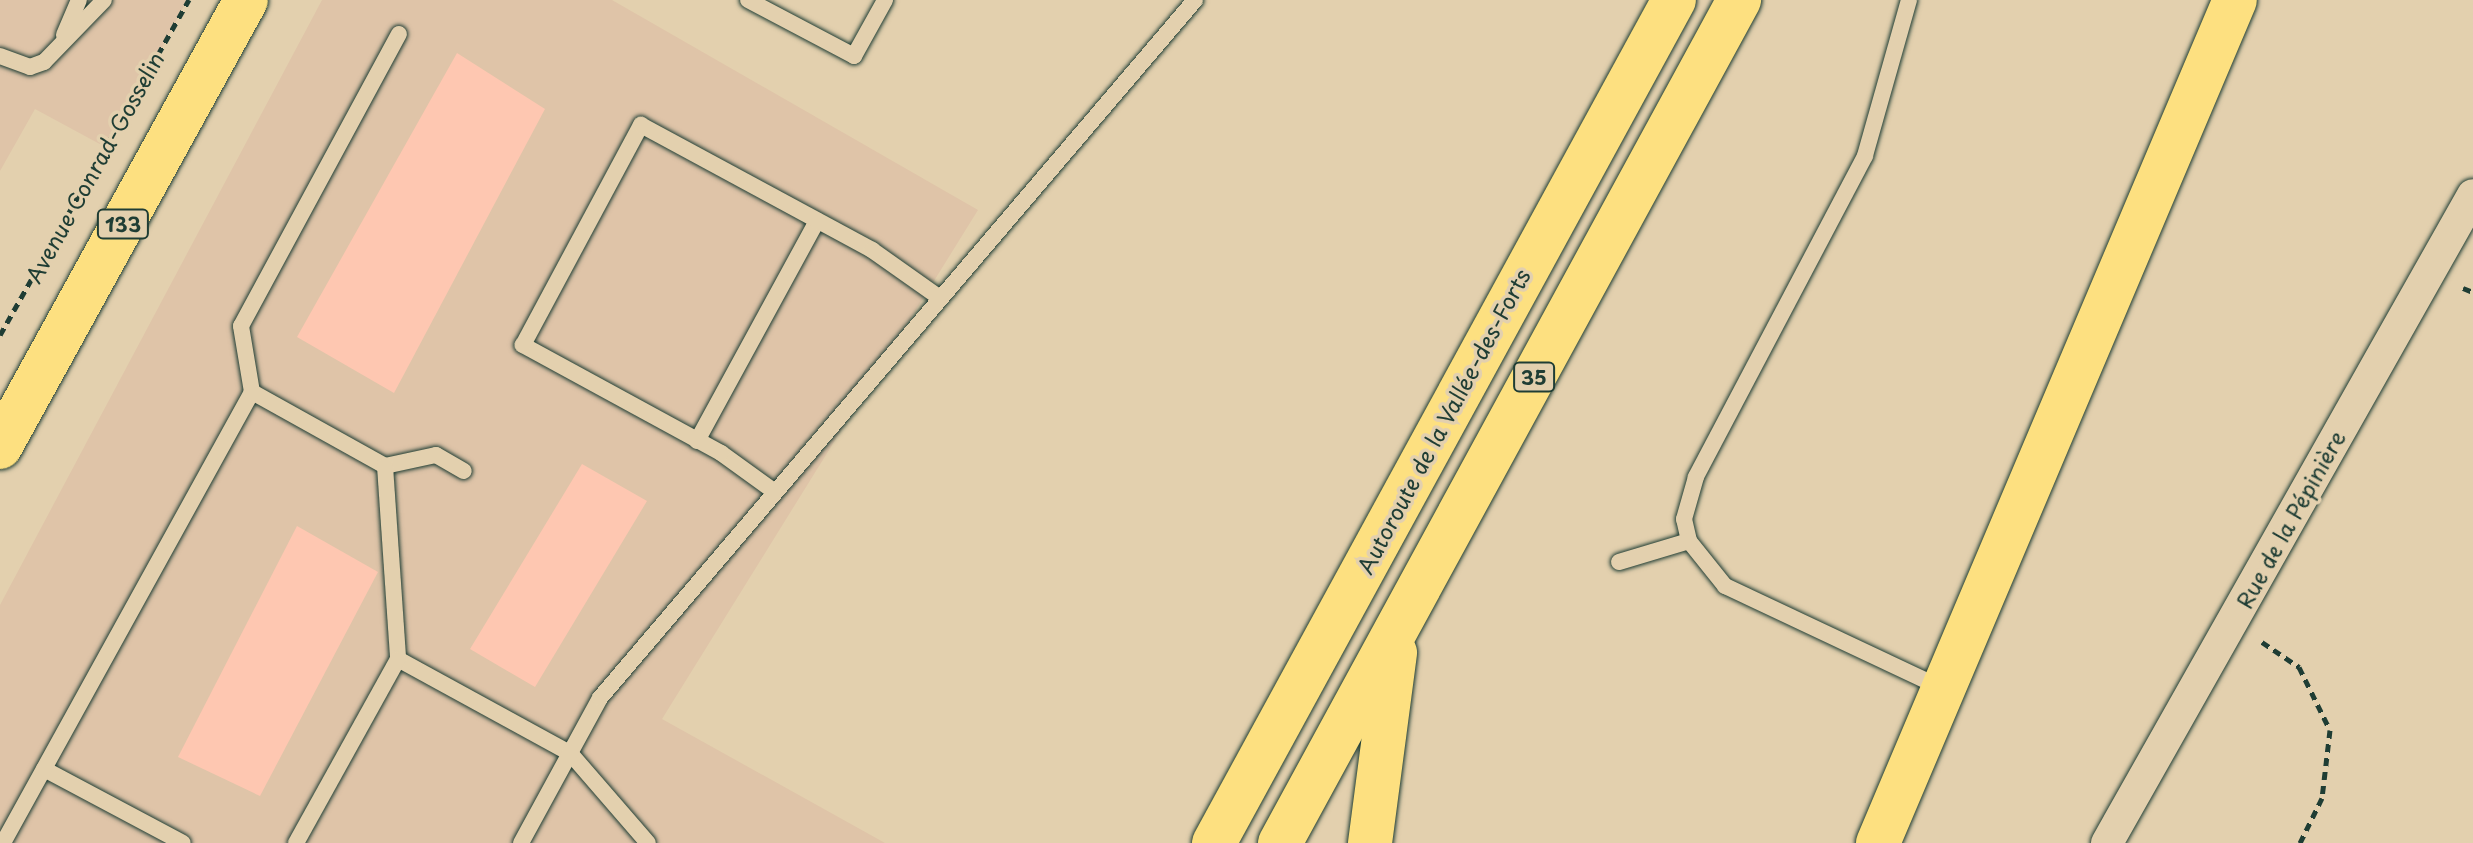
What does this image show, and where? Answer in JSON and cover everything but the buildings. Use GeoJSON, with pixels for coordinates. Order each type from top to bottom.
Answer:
{"type":"FeatureCollection","features":[{"type":"Feature","properties":{"kind":"main road","name":"133"},"geometry":{"type":"LineString","coordinates":[[0,447],[246,0]]}},
{"type":"Feature","properties":{"kind":"main road","name":"Autoroute de la Vallée-des-Forts"},"geometry":{"type":"LineString","coordinates":[[1214,843],[1674,0]]}},
{"type":"Feature","properties":{"kind":"main road","name":"35"},"geometry":{"type":"LineString","coordinates":[[1280,843],[1739,0]]}},
{"type":"Feature","properties":{"kind":"main road"},"geometry":{"type":"LineString","coordinates":[[1878,843],[2235,0]]}},
{"type":"Feature","properties":{"kind":"main road"},"geometry":{"type":"LineString","coordinates":[[1370,843],[1400,623]]}},
{"type":"Feature","properties":{"kind":"main road"},"geometry":{"type":"LineString","coordinates":[[1188,843],[1310,666]]}},
{"type":"Feature","properties":{"kind":"street","name":"Rue de la Pépinière"},"geometry":{"type":"LineString","coordinates":[[2107,843],[2473,195]]}},
{"type":"Feature","properties":{"kind":"lane"},"geometry":{"type":"LineString","coordinates":[[61,44],[79,0]]}},
{"type":"Feature","properties":{"kind":"lane"},"geometry":{"type":"LineString","coordinates":[[0,56],[30,67],[61,44],[104,0]]}},
{"type":"Feature","properties":{"kind":"lane"},"geometry":{"type":"LineString","coordinates":[[748,0],[854,56],[885,0]]}},
{"type":"Feature","properties":{"kind":"lane"},"geometry":{"type":"LineString","coordinates":[[521,843],[600,698],[1195,0]]}},
{"type":"Feature","properties":{"kind":"lane"},"geometry":{"type":"LineString","coordinates":[[1909,0],[1865,156],[1686,501],[1689,541],[1725,586],[1945,690]]}},
{"type":"Feature","properties":{"kind":"lane"},"geometry":{"type":"LineString","coordinates":[[3,843],[252,392],[241,326],[399,34]]}},
{"type":"Feature","properties":{"kind":"lane"},"geometry":{"type":"LineString","coordinates":[[775,492],[697,441],[523,345],[641,125],[817,221],[940,298]]}},
{"type":"Feature","properties":{"kind":"lane"},"geometry":{"type":"LineString","coordinates":[[697,441],[817,221]]}},
{"type":"Feature","properties":{"kind":"lane"},"geometry":{"type":"LineString","coordinates":[[252,392],[385,466],[436,455],[464,471]]}},
{"type":"Feature","properties":{"kind":"lane"},"geometry":{"type":"LineString","coordinates":[[296,843],[398,659],[385,466]]}},
{"type":"Feature","properties":{"kind":"lane"},"geometry":{"type":"LineString","coordinates":[[1619,562],[1689,541]]}},
{"type":"Feature","properties":{"kind":"lane"},"geometry":{"type":"LineString","coordinates":[[398,659],[570,753],[648,843]]}},
{"type":"Feature","properties":{"kind":"lane"},"geometry":{"type":"LineString","coordinates":[[44,769],[183,843]]}},
{"type":"Feature","properties":{"kind":"path","name":"Avenue Conrad-Gosselin"},"geometry":{"type":"LineString","coordinates":[[0,335],[189,0]]}},
{"type":"Feature","properties":{"kind":"path"},"geometry":{"type":"LineString","coordinates":[[2229,626],[2299,667],[2330,730],[2322,798],[2300,843]]}},
{"type":"Feature","properties":{"kind":"shaded area"},"geometry":{"type":"Polygon","coordinates":[[[0,0],[187,0],[109,149],[35,109],[0,171],[0,0]]]}},
{"type":"Feature","properties":{"kind":"shaded area"},"geometry":{"type":"Polygon","coordinates":[[[322,0],[612,0],[978,210],[662,719],[885,843],[0,843],[0,605],[322,0]]]}}]}
